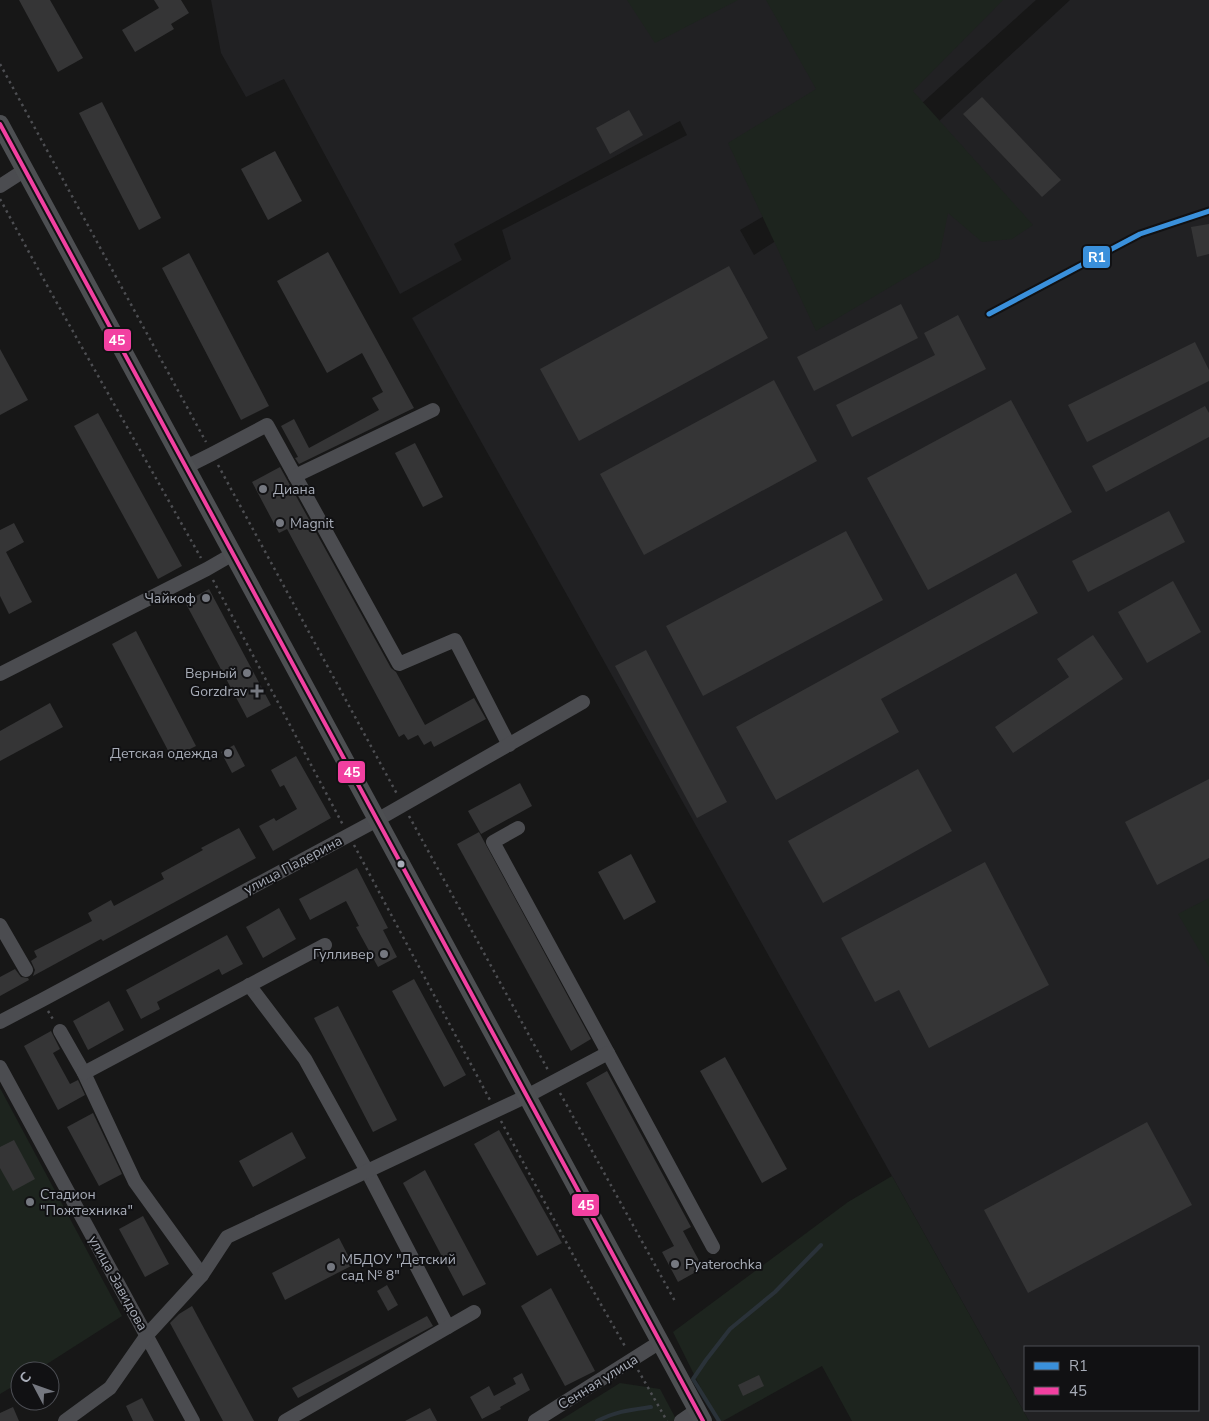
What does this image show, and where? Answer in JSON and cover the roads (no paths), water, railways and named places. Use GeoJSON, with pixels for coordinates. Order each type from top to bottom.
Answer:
{"type":"FeatureCollection","features":[{"type":"Feature","properties":{"kind":"main road"},"geometry":{"type":"LineString","coordinates":[[0,124],[700,1416]]}},
{"type":"Feature","properties":{"kind":"street"},"geometry":{"type":"LineString","coordinates":[[0,186],[25,170]]}},
{"type":"Feature","properties":{"kind":"street"},"geometry":{"type":"LineString","coordinates":[[295,476],[433,410]]}},
{"type":"Feature","properties":{"kind":"street"},"geometry":{"type":"LineString","coordinates":[[186,467],[267,424],[399,664],[455,640],[509,744]]}},
{"type":"Feature","properties":{"kind":"street"},"geometry":{"type":"LineString","coordinates":[[0,674],[233,554]]}},
{"type":"Feature","properties":{"kind":"street","name":"улица Падерина"},"geometry":{"type":"LineString","coordinates":[[0,1022],[377,820],[583,702]]}},
{"type":"Feature","properties":{"kind":"street"},"geometry":{"type":"LineString","coordinates":[[518,828],[493,842],[713,1247]]}},
{"type":"Feature","properties":{"kind":"street"},"geometry":{"type":"LineString","coordinates":[[0,925],[26,970]]}},
{"type":"Feature","properties":{"kind":"street"},"geometry":{"type":"LineString","coordinates":[[84,1073],[325,945]]}},
{"type":"Feature","properties":{"kind":"street"},"geometry":{"type":"LineString","coordinates":[[249,985],[305,1059],[367,1171],[448,1327]]}},
{"type":"Feature","properties":{"kind":"street"},"geometry":{"type":"LineString","coordinates":[[60,1031],[84,1073],[134,1182],[202,1275]]}},
{"type":"Feature","properties":{"kind":"street"},"geometry":{"type":"LineString","coordinates":[[65,1421],[110,1388],[147,1335],[202,1275],[227,1237],[527,1096],[608,1053]]}},
{"type":"Feature","properties":{"kind":"street","name":"улица Завидова"},"geometry":{"type":"LineString","coordinates":[[0,1067],[193,1421]]}},
{"type":"Feature","properties":{"kind":"street"},"geometry":{"type":"LineString","coordinates":[[285,1421],[474,1312]]}},
{"type":"Feature","properties":{"kind":"street","name":"Сенная улица"},"geometry":{"type":"LineString","coordinates":[[535,1421],[660,1342]]}},
{"type":"Feature","properties":{"kind":"street"},"geometry":{"type":"LineString","coordinates":[[680,1421],[700,1416]]}},
{"type":"Feature","properties":{"kind":"waterway"},"geometry":{"type":"LineString","coordinates":[[719,1421],[693,1379],[730,1329],[775,1292],[821,1245]]}},
{"type":"Feature","properties":{"kind":"waterway"},"geometry":{"type":"LineString","coordinates":[[597,1421],[617,1413],[651,1407]]}},
{"type":"Feature","properties":{"kind":"place","name":"Диана"},"geometry":{"type":"Point","coordinates":[263,489]}},
{"type":"Feature","properties":{"kind":"place","name":"Magnit"},"geometry":{"type":"Point","coordinates":[280,523]}},
{"type":"Feature","properties":{"kind":"place","name":"Чайкоф"},"geometry":{"type":"Point","coordinates":[206,598]}},
{"type":"Feature","properties":{"kind":"place","name":"Верный"},"geometry":{"type":"Point","coordinates":[247,673]}},
{"type":"Feature","properties":{"kind":"place","name":"Gorzdrav"},"geometry":{"type":"Point","coordinates":[257,691]}},
{"type":"Feature","properties":{"kind":"place","name":"Детская одежда"},"geometry":{"type":"Point","coordinates":[228,753]}},
{"type":"Feature","properties":{"kind":"place","name":"Гулливер"},"geometry":{"type":"Point","coordinates":[384,954]}},
{"type":"Feature","properties":{"kind":"place","name":"Стадион \"Пожтехника\""},"geometry":{"type":"Point","coordinates":[30,1202]}},
{"type":"Feature","properties":{"kind":"place","name":"Pyaterochka"},"geometry":{"type":"Point","coordinates":[675,1264]}},
{"type":"Feature","properties":{"kind":"place","name":"МБДОУ \"Детский сад № 8\""},"geometry":{"type":"Point","coordinates":[331,1267]}}]}
